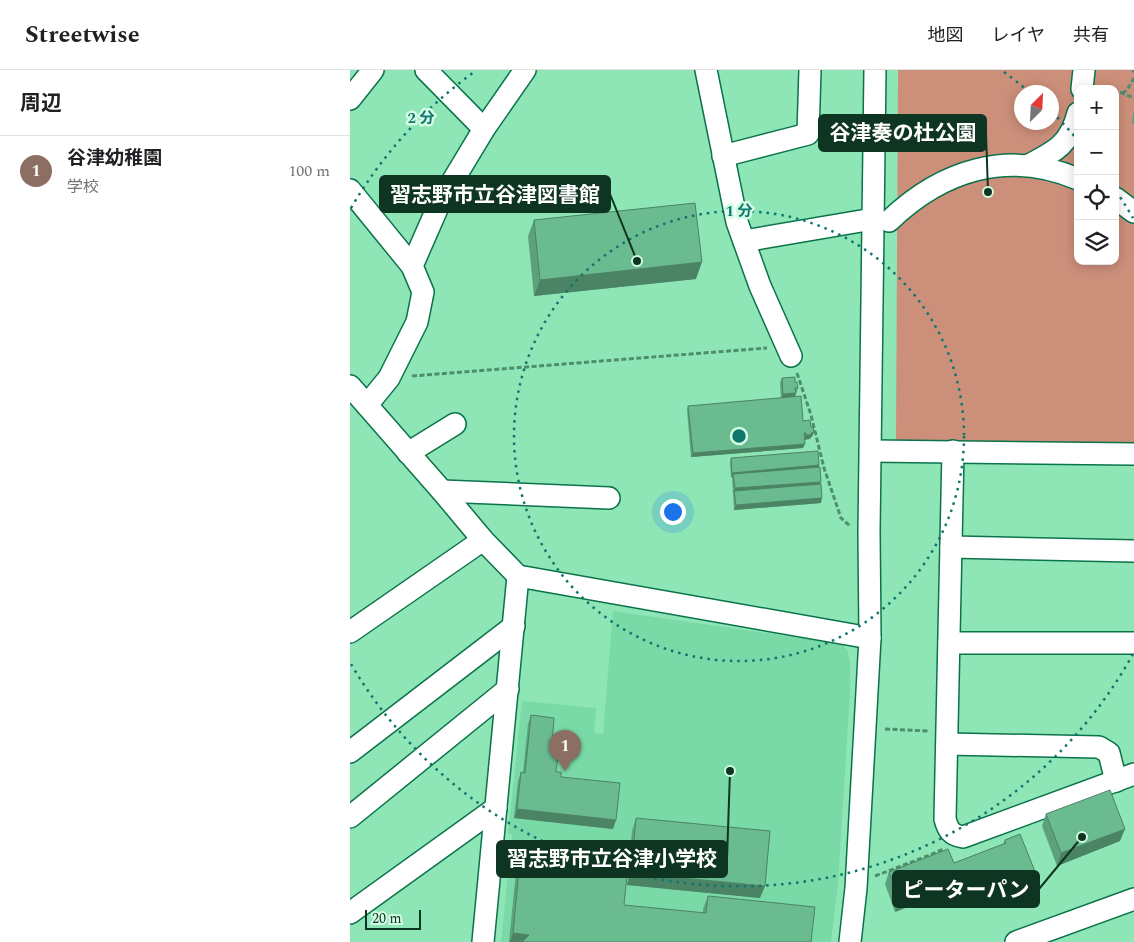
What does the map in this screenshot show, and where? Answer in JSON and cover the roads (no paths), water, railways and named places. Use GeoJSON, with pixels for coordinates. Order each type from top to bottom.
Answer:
{"type":"FeatureCollection","features":[{"type":"Feature","properties":{"kind":"street"},"geometry":{"type":"LineString","coordinates":[[350,99],[373,70]]}},
{"type":"Feature","properties":{"kind":"street"},"geometry":{"type":"LineString","coordinates":[[426,70],[484,129]]}},
{"type":"Feature","properties":{"kind":"street"},"geometry":{"type":"LineString","coordinates":[[412,266],[440,202],[484,129],[525,70]]}},
{"type":"Feature","properties":{"kind":"street"},"geometry":{"type":"LineString","coordinates":[[706,70],[737,222],[760,286],[790,351]]}},
{"type":"Feature","properties":{"kind":"street"},"geometry":{"type":"LineString","coordinates":[[723,156],[808,134],[810,70]]}},
{"type":"Feature","properties":{"kind":"street"},"geometry":{"type":"LineString","coordinates":[[850,942],[860,819],[870,638],[870,451],[881,220],[875,70]]}},
{"type":"Feature","properties":{"kind":"street"},"geometry":{"type":"LineString","coordinates":[[1082,85],[1084,70]]}},
{"type":"Feature","properties":{"kind":"street"},"geometry":{"type":"LineString","coordinates":[[1029,165],[1062,147],[1074,127]]}},
{"type":"Feature","properties":{"kind":"street"},"geometry":{"type":"LineString","coordinates":[[744,242],[881,220],[942,181],[963,173],[997,165],[1029,165],[1052,169],[1074,177]]}},
{"type":"Feature","properties":{"kind":"street"},"geometry":{"type":"LineString","coordinates":[[350,190],[412,266],[422,292],[417,322],[389,378],[367,404]]}},
{"type":"Feature","properties":{"kind":"street"},"geometry":{"type":"LineString","coordinates":[[1119,201],[1134,212]]}},
{"type":"Feature","properties":{"kind":"street"},"geometry":{"type":"LineString","coordinates":[[350,386],[483,540],[518,576],[870,638]]}},
{"type":"Feature","properties":{"kind":"street"},"geometry":{"type":"LineString","coordinates":[[408,453],[455,424]]}},
{"type":"Feature","properties":{"kind":"street"},"geometry":{"type":"LineString","coordinates":[[870,451],[1134,454]]}},
{"type":"Feature","properties":{"kind":"street"},"geometry":{"type":"LineString","coordinates":[[946,738],[1099,747],[1109,753],[1125,778],[963,837],[955,836],[948,830],[945,819],[946,738],[949,643],[952,451]]}},
{"type":"Feature","properties":{"kind":"street"},"geometry":{"type":"LineString","coordinates":[[442,491],[609,498]]}},
{"type":"Feature","properties":{"kind":"street"},"geometry":{"type":"LineString","coordinates":[[352,626],[483,540]]}},
{"type":"Feature","properties":{"kind":"street"},"geometry":{"type":"LineString","coordinates":[[950,547],[1134,551]]}},
{"type":"Feature","properties":{"kind":"street"},"geometry":{"type":"LineString","coordinates":[[483,942],[518,576]]}},
{"type":"Feature","properties":{"kind":"street"},"geometry":{"type":"LineString","coordinates":[[350,752],[514,626]]}},
{"type":"Feature","properties":{"kind":"street"},"geometry":{"type":"LineString","coordinates":[[949,643],[1134,643]]}},
{"type":"Feature","properties":{"kind":"street"},"geometry":{"type":"LineString","coordinates":[[350,818],[508,689]]}},
{"type":"Feature","properties":{"kind":"street"},"geometry":{"type":"LineString","coordinates":[[350,913],[496,808]]}},
{"type":"Feature","properties":{"kind":"street"},"geometry":{"type":"LineString","coordinates":[[1016,942],[1134,899]]}},
{"type":"Feature","properties":{"kind":"place","name":"谷津奏の杜公園"},"geometry":{"type":"Point","coordinates":[988,192]}},
{"type":"Feature","properties":{"kind":"place","name":"習志野市立谷津図書館"},"geometry":{"type":"Point","coordinates":[637,261]}},
{"type":"Feature","properties":{"kind":"place","name":"谷津幼稚園"},"geometry":{"type":"Point","coordinates":[565,771]}},
{"type":"Feature","properties":{"kind":"place","name":"習志野市立谷津小学校"},"geometry":{"type":"Point","coordinates":[730,771]}},
{"type":"Feature","properties":{"kind":"place","name":"ピーターパン"},"geometry":{"type":"Point","coordinates":[1082,837]}}]}
